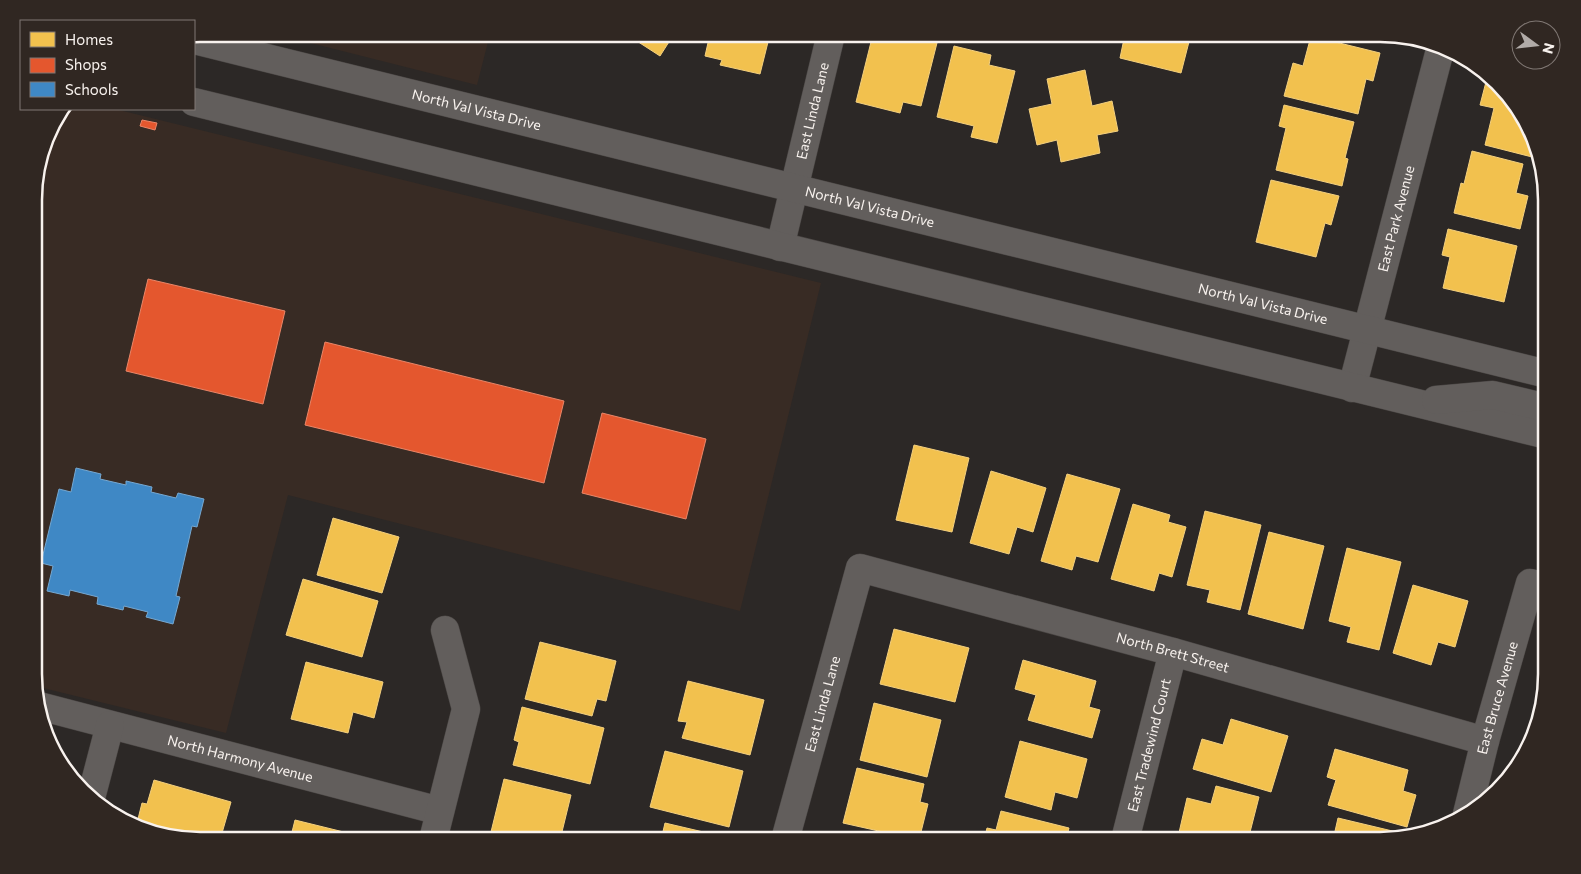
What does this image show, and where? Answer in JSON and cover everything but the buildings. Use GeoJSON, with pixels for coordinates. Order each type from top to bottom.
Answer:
{"type":"FeatureCollection","features":[{"type":"Feature","properties":{"kind":"main road","name":"North Val Vista Drive"},"geometry":{"type":"LineString","coordinates":[[202,42],[1538,372]]}},
{"type":"Feature","properties":{"kind":"main road","name":"East Linda Lane"},"geometry":{"type":"LineString","coordinates":[[780,247],[829,42]]}},
{"type":"Feature","properties":{"kind":"main road","name":"East Park Avenue"},"geometry":{"type":"LineString","coordinates":[[1352,388],[1439,54]]}},
{"type":"Feature","properties":{"kind":"main road"},"geometry":{"type":"LineString","coordinates":[[195,102],[1538,433]]}},
{"type":"Feature","properties":{"kind":"main road"},"geometry":{"type":"LineString","coordinates":[[1414,402],[1493,395],[1538,406]]}},
{"type":"Feature","properties":{"kind":"main road","name":"East Linda Lane"},"geometry":{"type":"LineString","coordinates":[[787,832],[860,568]]}},
{"type":"Feature","properties":{"kind":"main road","name":"North Brett Street"},"geometry":{"type":"LineString","coordinates":[[860,568],[1173,652],[1485,741]]}},
{"type":"Feature","properties":{"kind":"main road","name":"East Bruce Avenue"},"geometry":{"type":"LineString","coordinates":[[1470,804],[1485,741],[1538,588]]}},
{"type":"Feature","properties":{"kind":"main road"},"geometry":{"type":"LineString","coordinates":[[434,832],[466,709],[445,630]]}},
{"type":"Feature","properties":{"kind":"main road","name":"East Tradewind Court"},"geometry":{"type":"LineString","coordinates":[[1127,831],[1173,652]]}},
{"type":"Feature","properties":{"kind":"main road","name":"North Harmony Avenue"},"geometry":{"type":"LineString","coordinates":[[47,708],[440,811]]}},
{"type":"Feature","properties":{"kind":"main road"},"geometry":{"type":"LineString","coordinates":[[93,789],[110,725]]}},
{"type":"Feature","properties":{"kind":"shaded area"},"geometry":{"type":"Polygon","coordinates":[[[307,42],[488,42],[477,85],[307,42]]]}},
{"type":"Feature","properties":{"kind":"shaded area"},"geometry":{"type":"Polygon","coordinates":[[[71,110],[119,110],[821,283],[740,611],[288,495],[226,733],[43,688],[42,200],[48,159],[64,121],[71,110]]]}}]}
